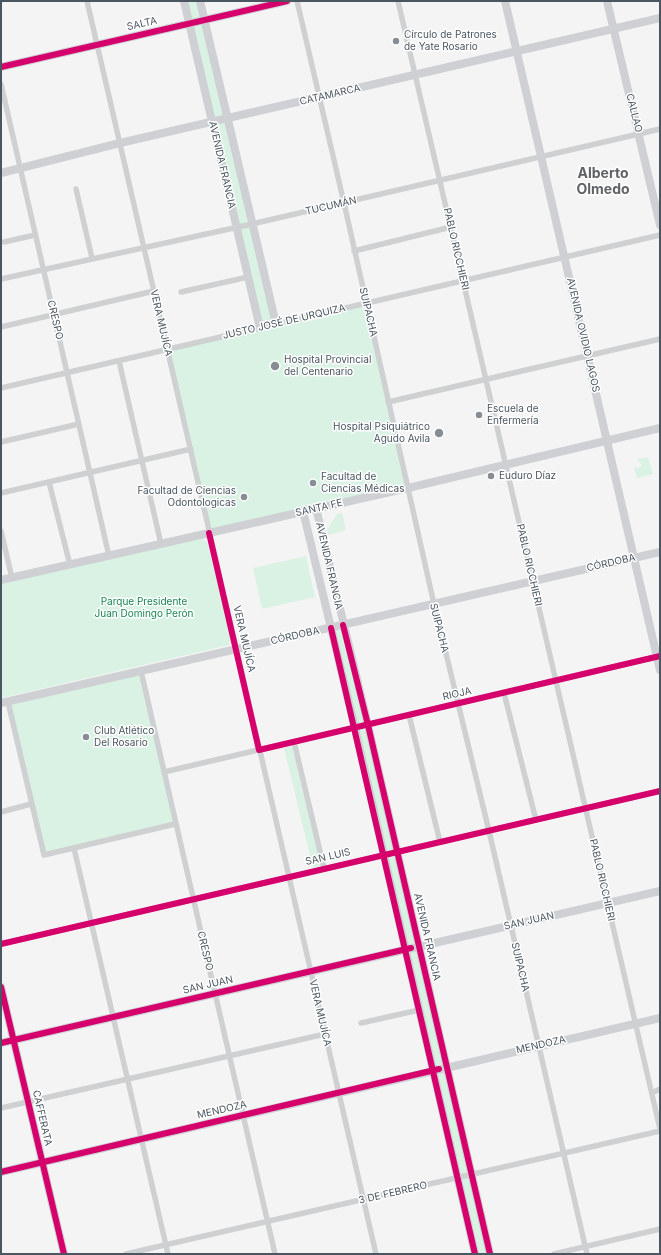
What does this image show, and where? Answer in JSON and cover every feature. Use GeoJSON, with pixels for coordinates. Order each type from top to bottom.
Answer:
{"type":"FeatureCollection","features":[{"type":"Feature","properties":{"kind":"main road","name":"AVENIDA FRANCIA"},"geometry":{"type":"LineString","coordinates":[[184,1],[188,24],[260,328]]}},
{"type":"Feature","properties":{"kind":"main road","name":"AVENIDA FRANCIA"},"geometry":{"type":"LineString","coordinates":[[200,1],[276,324]]}},
{"type":"Feature","properties":{"kind":"main road","name":"SALTA"},"geometry":{"type":"LineString","coordinates":[[1,68],[287,1]]}},
{"type":"Feature","properties":{"kind":"main road","name":"AVENIDA OVIDIO LAGOS"},"geometry":{"type":"LineString","coordinates":[[505,1],[658,656],[660,670]]}},
{"type":"Feature","properties":{"kind":"main road","name":"CALLAO"},"geometry":{"type":"LineString","coordinates":[[607,1],[660,225]]}},
{"type":"Feature","properties":{"kind":"main road","name":"CATAMARCA"},"geometry":{"type":"LineString","coordinates":[[1,173],[120,143],[660,18]]}},
{"type":"Feature","properties":{"kind":"main road","name":"SANTA FE"},"geometry":{"type":"LineString","coordinates":[[1,580],[408,488],[660,428]]}},
{"type":"Feature","properties":{"kind":"main road","name":"AVENIDA FRANCIA"},"geometry":{"type":"LineString","coordinates":[[316,508],[368,725],[490,1254]]}},
{"type":"Feature","properties":{"kind":"main road","name":"AVENIDA FRANCIA"},"geometry":{"type":"LineString","coordinates":[[303,512],[355,728],[475,1254]]}},
{"type":"Feature","properties":{"kind":"main road","name":"CÓRDOBA"},"geometry":{"type":"LineString","coordinates":[[4,702],[660,552]]}},
{"type":"Feature","properties":{"kind":"main road","name":"SAN JUAN"},"geometry":{"type":"LineString","coordinates":[[1,1043],[660,891]]}},
{"type":"Feature","properties":{"kind":"main road","name":"CAFFERATA"},"geometry":{"type":"LineString","coordinates":[[1,987],[64,1254]]}},
{"type":"Feature","properties":{"kind":"main road","name":"MENDOZA"},"geometry":{"type":"LineString","coordinates":[[1,1172],[660,1018]]}},
{"type":"Feature","properties":{"kind":"street","name":"VERA MUJÍCA"},"geometry":{"type":"LineString","coordinates":[[87,1],[376,1254]]}},
{"type":"Feature","properties":{"kind":"street","name":"SUIPACHA"},"geometry":{"type":"LineString","coordinates":[[297,1],[434,604],[489,831],[587,1254]]}},
{"type":"Feature","properties":{"kind":"street","name":"PABLO RICCHIERI"},"geometry":{"type":"LineString","coordinates":[[398,1],[660,1130]]}},
{"type":"Feature","properties":{"kind":"street","name":"CRESPO"},"geometry":{"type":"LineString","coordinates":[[1,84],[109,556]]}},
{"type":"Feature","properties":{"kind":"street","name":"TUCUMÁN"},"geometry":{"type":"LineString","coordinates":[[1,279],[144,246],[252,224],[660,129]]}},
{"type":"Feature","properties":{"kind":"street"},"geometry":{"type":"LineString","coordinates":[[76,189],[92,258]]}},
{"type":"Feature","properties":{"kind":"street"},"geometry":{"type":"LineString","coordinates":[[354,251],[451,227]]}},
{"type":"Feature","properties":{"kind":"street"},"geometry":{"type":"LineString","coordinates":[[4,242],[36,235]]}},
{"type":"Feature","properties":{"kind":"street","name":"JUSTO JOSÉ DE URQUIZA"},"geometry":{"type":"LineString","coordinates":[[1,388],[660,235]]}},
{"type":"Feature","properties":{"kind":"street"},"geometry":{"type":"LineString","coordinates":[[181,292],[248,277]]}},
{"type":"Feature","properties":{"kind":"street"},"geometry":{"type":"LineString","coordinates":[[1,327],[154,291]]}},
{"type":"Feature","properties":{"kind":"street"},"geometry":{"type":"LineString","coordinates":[[388,402],[660,339]]}},
{"type":"Feature","properties":{"kind":"street"},"geometry":{"type":"LineString","coordinates":[[119,361],[161,544]]}},
{"type":"Feature","properties":{"kind":"street"},"geometry":{"type":"LineString","coordinates":[[1,442],[79,424]]}},
{"type":"Feature","properties":{"kind":"street"},"geometry":{"type":"LineString","coordinates":[[1,493],[190,449]]}},
{"type":"Feature","properties":{"kind":"street"},"geometry":{"type":"LineString","coordinates":[[49,482],[70,565]]}},
{"type":"Feature","properties":{"kind":"street"},"geometry":{"type":"LineString","coordinates":[[1,531],[12,578]]}},
{"type":"Feature","properties":{"kind":"street","name":"RIOJA"},"geometry":{"type":"LineString","coordinates":[[164,772],[658,656]]}},
{"type":"Feature","properties":{"kind":"street","name":"CRESPO"},"geometry":{"type":"LineString","coordinates":[[141,671],[275,1254]]}},
{"type":"Feature","properties":{"kind":"street"},"geometry":{"type":"LineString","coordinates":[[504,693],[536,820]]}},
{"type":"Feature","properties":{"kind":"street"},"geometry":{"type":"LineString","coordinates":[[4,702],[44,855],[175,824]]}},
{"type":"Feature","properties":{"kind":"street"},"geometry":{"type":"LineString","coordinates":[[409,715],[440,842]]}},
{"type":"Feature","properties":{"kind":"street"},"geometry":{"type":"LineString","coordinates":[[294,742],[324,868]]}},
{"type":"Feature","properties":{"kind":"street","name":"SAN LUIS"},"geometry":{"type":"LineString","coordinates":[[1,944],[660,791]]}},
{"type":"Feature","properties":{"kind":"street"},"geometry":{"type":"LineString","coordinates":[[1,812],[31,804]]}},
{"type":"Feature","properties":{"kind":"street"},"geometry":{"type":"LineString","coordinates":[[74,848],[168,1254]]}},
{"type":"Feature","properties":{"kind":"street"},"geometry":{"type":"LineString","coordinates":[[361,1023],[419,1010]]}},
{"type":"Feature","properties":{"kind":"street"},"geometry":{"type":"LineString","coordinates":[[1,1108],[325,1034]]}},
{"type":"Feature","properties":{"kind":"street"},"geometry":{"type":"LineString","coordinates":[[652,1093],[660,1089]]}},
{"type":"Feature","properties":{"kind":"street","name":"3 DE FEBRERO"},"geometry":{"type":"LineString","coordinates":[[126,1254],[660,1130]]}},
{"type":"Feature","properties":{"kind":"street"},"geometry":{"type":"LineString","coordinates":[[554,1254],[660,1229]]}},
{"type":"Feature","properties":{"kind":"green space"},"geometry":{"type":"Polygon","coordinates":[[[184,1],[200,1],[276,324],[366,303],[408,488],[209,533],[167,350],[260,328],[184,1]]]}},
{"type":"Feature","properties":{"kind":"green space"},"geometry":{"type":"Polygon","coordinates":[[[648,457],[653,474],[637,478],[634,467],[638,468],[642,465],[637,459],[648,457]]]}},
{"type":"Feature","properties":{"kind":"green space"},"geometry":{"type":"Polygon","coordinates":[[[342,513],[346,530],[328,535],[327,530],[337,514],[342,513]]]}},
{"type":"Feature","properties":{"kind":"green space","name":"Parque Presidente Juan Domingo Perón"},"geometry":{"type":"Polygon","coordinates":[[[201,538],[207,542],[232,640],[229,645],[1,698],[1,584],[201,538]]]}},
{"type":"Feature","properties":{"kind":"green space"},"geometry":{"type":"Polygon","coordinates":[[[306,556],[315,597],[262,609],[253,568],[306,556]]]}},
{"type":"Feature","properties":{"kind":"green space"},"geometry":{"type":"Polygon","coordinates":[[[343,625],[490,1254],[475,1254],[331,628],[343,625]]]}},
{"type":"Feature","properties":{"kind":"green space","name":"Club Atlético Del Rosario"},"geometry":{"type":"Polygon","coordinates":[[[141,671],[175,824],[44,855],[8,702],[141,671]]]}},
{"type":"Feature","properties":{"kind":"green space"},"geometry":{"type":"Polygon","coordinates":[[[292,746],[321,866],[313,868],[284,748],[292,746]]]}},
{"type":"Feature","properties":{"kind":"cycle path"},"geometry":{"type":"LineString","coordinates":[[1,67],[287,1]]}},
{"type":"Feature","properties":{"kind":"cycle path"},"geometry":{"type":"LineString","coordinates":[[209,533],[259,750],[660,656]]}},
{"type":"Feature","properties":{"kind":"cycle path"},"geometry":{"type":"LineString","coordinates":[[343,625],[368,725],[490,1254]]}},
{"type":"Feature","properties":{"kind":"cycle path"},"geometry":{"type":"LineString","coordinates":[[331,628],[475,1254]]}},
{"type":"Feature","properties":{"kind":"cycle path"},"geometry":{"type":"LineString","coordinates":[[1,944],[660,791]]}},
{"type":"Feature","properties":{"kind":"cycle path"},"geometry":{"type":"LineString","coordinates":[[1,1043],[411,948]]}},
{"type":"Feature","properties":{"kind":"cycle path"},"geometry":{"type":"LineString","coordinates":[[1,987],[64,1254]]}},
{"type":"Feature","properties":{"kind":"cycle path"},"geometry":{"type":"LineString","coordinates":[[1,1172],[439,1069]]}},
{"type":"Feature","properties":{"kind":"place","name":"Círculo de Patrones de Yate Rosario"},"geometry":{"type":"Point","coordinates":[396,41]}},
{"type":"Feature","properties":{"kind":"place","name":"Hospital Provincial del Centenario"},"geometry":{"type":"Point","coordinates":[275,366]}},
{"type":"Feature","properties":{"kind":"place","name":"Escuela de Enfermería"},"geometry":{"type":"Point","coordinates":[479,415]}},
{"type":"Feature","properties":{"kind":"place","name":"Hospital Psiquiátrico Agudo Avila"},"geometry":{"type":"Point","coordinates":[439,433]}},
{"type":"Feature","properties":{"kind":"place","name":"Euduro Díaz"},"geometry":{"type":"Point","coordinates":[491,476]}},
{"type":"Feature","properties":{"kind":"place","name":"Facultad de Ciencias Médicas"},"geometry":{"type":"Point","coordinates":[313,483]}},
{"type":"Feature","properties":{"kind":"place","name":"Facultad de Ciencias Odontologicas"},"geometry":{"type":"Point","coordinates":[244,497]}},
{"type":"Feature","properties":{"kind":"place","name":"Club Atlético Del Rosario"},"geometry":{"type":"Point","coordinates":[86,737]}},
{"type":"Feature","properties":{"kind":"district","name":"Alberto Olmedo"},"geometry":{"type":"Point","coordinates":[603,182]}}]}
